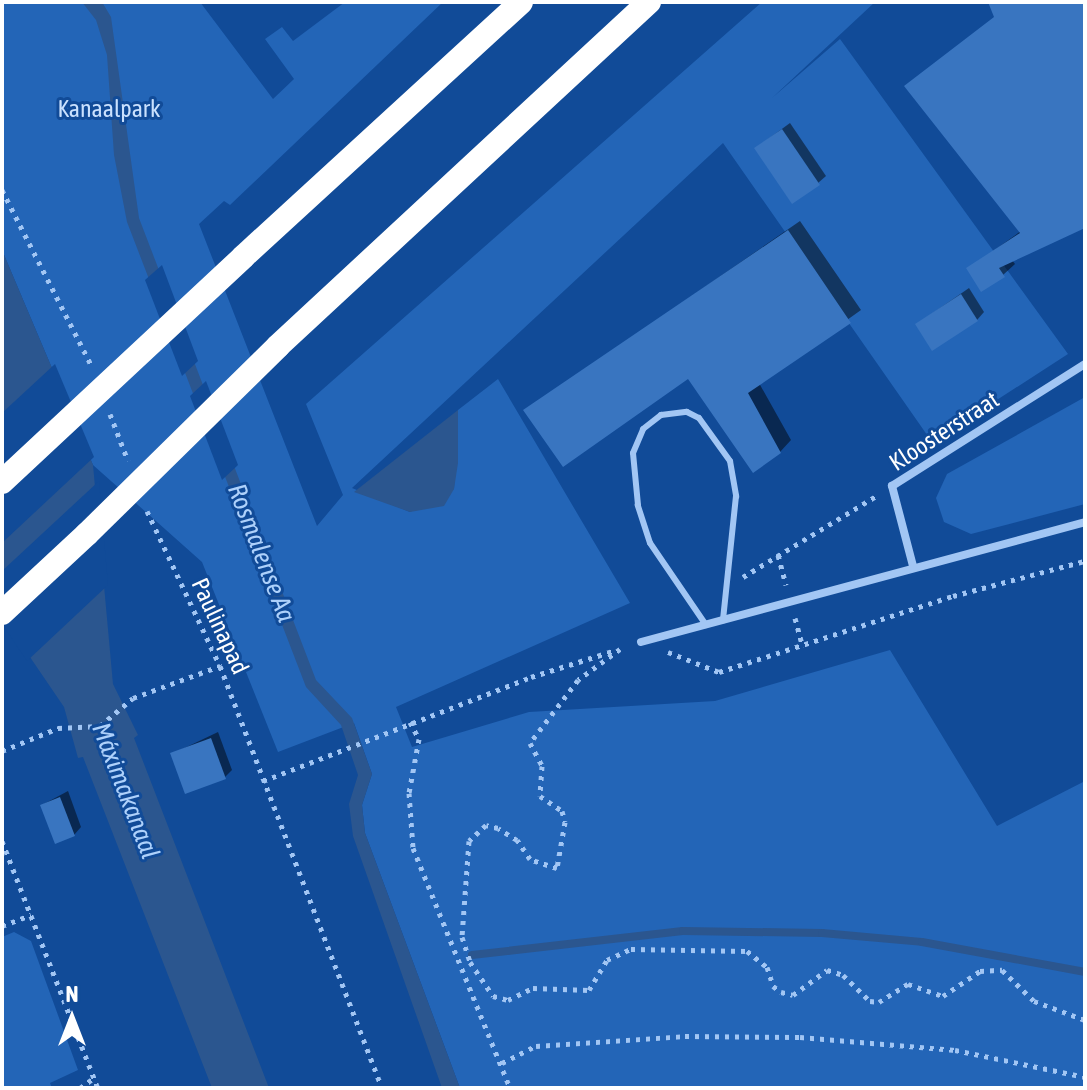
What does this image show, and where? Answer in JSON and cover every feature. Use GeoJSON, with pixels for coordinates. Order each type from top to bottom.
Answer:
{"type":"FeatureCollection","features":[{"type":"Feature","properties":{"kind":"highway"},"geometry":{"type":"LineString","coordinates":[[2,482],[521,2]]}},
{"type":"Feature","properties":{"kind":"highway"},"geometry":{"type":"LineString","coordinates":[[2,613],[278,346],[649,2]]}},
{"type":"Feature","properties":{"kind":"street","name":"Kloosterstraat"},"geometry":{"type":"LineString","coordinates":[[913,566],[892,486],[1085,364]]}},
{"type":"Feature","properties":{"kind":"street"},"geometry":{"type":"LineString","coordinates":[[641,642],[913,566],[1085,522]]}},
{"type":"Feature","properties":{"kind":"lane"},"geometry":{"type":"LineString","coordinates":[[706,625],[650,543],[638,505],[633,453],[643,429],[661,415],[687,412],[699,418],[730,461],[736,496],[723,620]]}},
{"type":"Feature","properties":{"kind":"path"},"geometry":{"type":"LineString","coordinates":[[2,190],[78,332],[95,375]]}},
{"type":"Feature","properties":{"kind":"path"},"geometry":{"type":"LineString","coordinates":[[106,403],[133,475]]}},
{"type":"Feature","properties":{"kind":"path"},"geometry":{"type":"LineString","coordinates":[[778,555],[892,486]]}},
{"type":"Feature","properties":{"kind":"path","name":"Paulinapad"},"geometry":{"type":"LineString","coordinates":[[144,503],[220,666],[382,1088]]}},
{"type":"Feature","properties":{"kind":"path"},"geometry":{"type":"LineString","coordinates":[[641,642],[719,672],[953,596],[1085,561]]}},
{"type":"Feature","properties":{"kind":"path"},"geometry":{"type":"LineString","coordinates":[[263,781],[410,722],[620,649],[578,680],[530,743],[542,766],[540,796],[562,811],[565,822],[557,868],[530,859],[517,840],[498,828],[486,825],[469,841],[462,937],[470,962],[493,996],[508,1000],[533,988],[589,990],[607,960],[631,949],[747,951],[767,967],[773,986],[793,995],[827,970],[836,971],[862,996],[879,1002],[908,984],[950,994],[980,971],[1002,970],[1034,1001],[1085,1020]]}},
{"type":"Feature","properties":{"kind":"path"},"geometry":{"type":"LineString","coordinates":[[2,751],[69,728],[100,726],[122,705],[220,666]]}},
{"type":"Feature","properties":{"kind":"path"},"geometry":{"type":"LineString","coordinates":[[410,722],[419,739],[409,793],[413,848],[510,1088]]}},
{"type":"Feature","properties":{"kind":"path"},"geometry":{"type":"LineString","coordinates":[[2,841],[98,1088]]}},
{"type":"Feature","properties":{"kind":"path"},"geometry":{"type":"LineString","coordinates":[[2,926],[31,915]]}},
{"type":"Feature","properties":{"kind":"path"},"geometry":{"type":"LineString","coordinates":[[502,1063],[536,1046],[685,1036],[800,1037],[955,1050],[1085,1077]]}},
{"type":"Feature","properties":{"kind":"path"},"geometry":{"type":"LineString","coordinates":[[80,1088],[94,1078]]}},
{"type":"Feature","properties":{"kind":"green space","name":"Kanaalpark"},"geometry":{"type":"Polygon","coordinates":[[[2,2],[200,2],[273,99],[294,79],[265,39],[282,27],[293,41],[345,2],[443,2],[230,205],[224,201],[199,224],[317,526],[343,495],[306,404],[762,2],[875,2],[772,98],[840,39],[1068,354],[932,442],[723,143],[352,488],[410,512],[454,489],[458,410],[498,379],[630,603],[396,707],[412,747],[529,712],[715,701],[890,650],[997,826],[1085,781],[1085,1088],[460,1088],[365,833],[362,805],[372,774],[354,723],[278,752],[202,562],[93,465],[2,250],[2,2]]]}},
{"type":"Feature","properties":{"kind":"green space"},"geometry":{"type":"Polygon","coordinates":[[[1085,397],[1085,504],[971,534],[944,522],[936,498],[947,474],[1085,397]]]}},
{"type":"Feature","properties":{"kind":"green space"},"geometry":{"type":"Polygon","coordinates":[[[14,932],[31,941],[78,1070],[50,1083],[52,1088],[2,1088],[2,937],[14,932]]]}},
{"type":"Feature","properties":{"kind":"water","name":"Rosmalense Aa"},"geometry":{"type":"Polygon","coordinates":[[[82,2],[102,2],[111,17],[139,218],[316,680],[352,718],[372,774],[362,805],[365,833],[460,1088],[442,1088],[353,836],[349,804],[358,775],[341,725],[306,687],[127,222],[114,155],[107,55],[96,20],[82,2]]]}},
{"type":"Feature","properties":{"kind":"water","name":"Máximakanaal"},"geometry":{"type":"Polygon","coordinates":[[[2,250],[93,465],[113,684],[138,735],[134,738],[269,1088],[212,1088],[83,757],[78,758],[64,707],[2,616],[2,250]]]}},
{"type":"Feature","properties":{"kind":"water"},"geometry":{"type":"Polygon","coordinates":[[[458,410],[458,463],[454,489],[444,506],[410,512],[354,492],[458,410]]]}},
{"type":"Feature","properties":{"kind":"pier"},"geometry":{"type":"Polygon","coordinates":[[[162,265],[198,361],[182,376],[145,280],[162,265]]]}},
{"type":"Feature","properties":{"kind":"pier"},"geometry":{"type":"Polygon","coordinates":[[[55,364],[94,457],[2,543],[2,413],[55,364]]]}},
{"type":"Feature","properties":{"kind":"pier"},"geometry":{"type":"Polygon","coordinates":[[[206,381],[238,465],[222,480],[190,396],[206,381]]]}},
{"type":"Feature","properties":{"kind":"pier"},"geometry":{"type":"Polygon","coordinates":[[[99,481],[108,585],[27,661],[2,624],[2,571],[99,481]]]}},
{"type":"Feature","properties":{"kind":"building"},"geometry":{"type":"Polygon","coordinates":[[[988,2],[1085,2],[1085,228],[999,268],[1005,277],[981,292],[966,268],[1020,233],[904,86],[994,17],[988,2]]]}},
{"type":"Feature","properties":{"kind":"building"},"geometry":{"type":"Polygon","coordinates":[[[782,129],[820,185],[792,204],[754,148],[782,129]]]}},
{"type":"Feature","properties":{"kind":"building"},"geometry":{"type":"Polygon","coordinates":[[[788,230],[851,323],[748,393],[781,453],[753,473],[688,379],[563,467],[523,410],[788,230]]]}},
{"type":"Feature","properties":{"kind":"building"},"geometry":{"type":"Polygon","coordinates":[[[961,294],[978,321],[932,351],[915,324],[961,294]]]}},
{"type":"Feature","properties":{"kind":"building"},"geometry":{"type":"Polygon","coordinates":[[[211,738],[226,779],[185,794],[170,753],[211,738]]]}},
{"type":"Feature","properties":{"kind":"building"},"geometry":{"type":"Polygon","coordinates":[[[60,797],[75,836],[55,844],[40,805],[60,797]]]}},
{"type":"Feature","properties":{"kind":"waterway"},"geometry":{"type":"LineString","coordinates":[[472,955],[683,931],[822,933],[922,942],[1085,972]]}}]}
